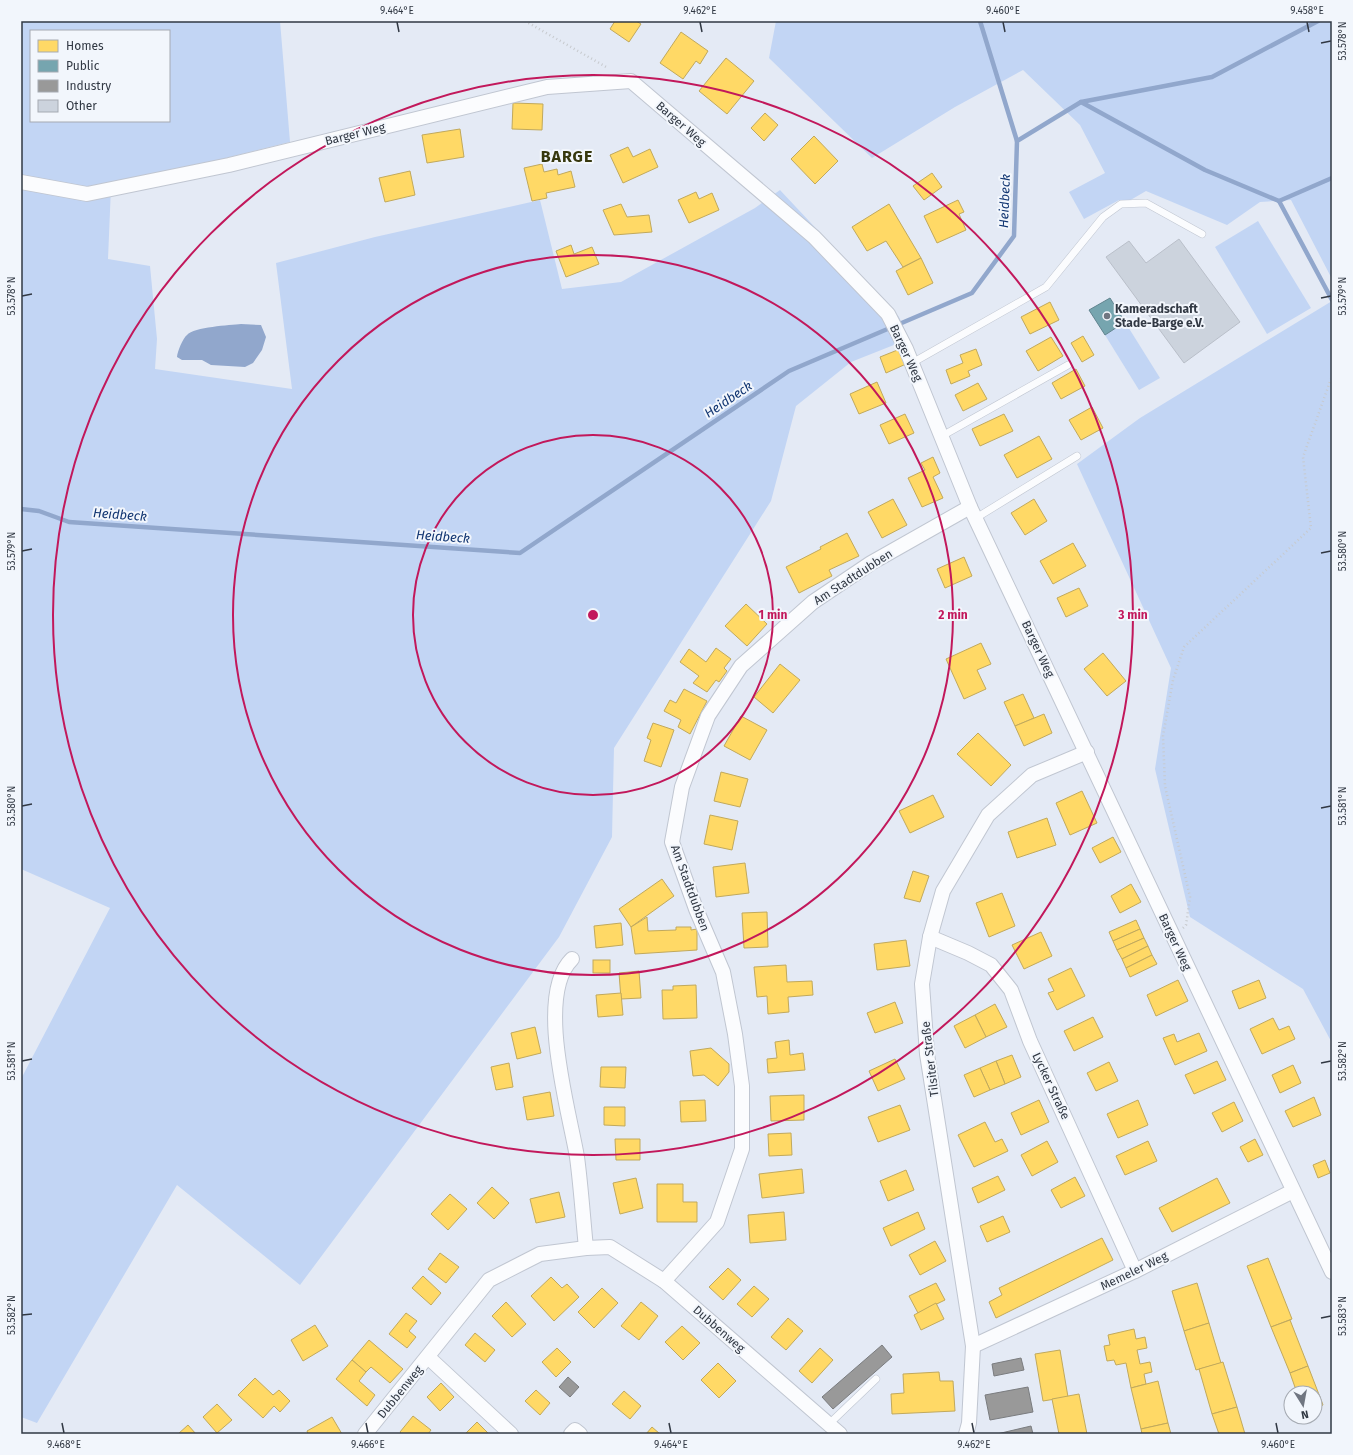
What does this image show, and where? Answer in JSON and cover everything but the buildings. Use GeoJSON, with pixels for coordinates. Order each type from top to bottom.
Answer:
{"type":"FeatureCollection","features":[{"type":"Feature","properties":{"kind":"street","name":"Barger Weg"},"geometry":{"type":"LineString","coordinates":[[21,182],[87,194],[229,165],[547,87],[632,81],[814,237],[888,314],[912,363],[973,513],[1332,1272]]}},
{"type":"Feature","properties":{"kind":"street","name":"Am Stadtdubben"},"geometry":{"type":"LineString","coordinates":[[664,1282],[717,1222],[742,1149],[742,1086],[735,1034],[723,972],[696,909],[672,842],[682,787],[708,716],[741,666],[813,602],[871,563],[973,513]]}},
{"type":"Feature","properties":{"kind":"street","name":"Tilsiter Straße"},"geometry":{"type":"LineString","coordinates":[[966,1434],[969,1422],[973,1346],[927,1054],[922,984],[930,937],[943,891],[988,815],[1032,775],[1086,752]]}},
{"type":"Feature","properties":{"kind":"street","name":"Lycker Straße"},"geometry":{"type":"LineString","coordinates":[[930,937],[968,953],[991,965],[1011,990],[1030,1041],[1135,1271]]}},
{"type":"Feature","properties":{"kind":"street"},"geometry":{"type":"LineString","coordinates":[[572,959],[565,966],[556,992],[555,1041],[577,1158],[586,1248]]}},
{"type":"Feature","properties":{"kind":"street","name":"Memeler Weg"},"geometry":{"type":"LineString","coordinates":[[973,1346],[1135,1271],[1293,1191]]}},
{"type":"Feature","properties":{"kind":"street","name":"Dubbenweg"},"geometry":{"type":"LineString","coordinates":[[365,1434],[489,1280],[540,1254],[586,1248],[610,1248],[664,1282],[840,1434]]}},
{"type":"Feature","properties":{"kind":"street"},"geometry":{"type":"LineString","coordinates":[[428,1357],[512,1434]]}},
{"type":"Feature","properties":{"kind":"street"},"geometry":{"type":"LineString","coordinates":[[571,1434],[575,1430],[580,1434]]}},
{"type":"Feature","properties":{"kind":"lane"},"geometry":{"type":"LineString","coordinates":[[912,363],[1046,287],[1103,218],[1120,204],[1146,203],[1202,234]]}},
{"type":"Feature","properties":{"kind":"lane"},"geometry":{"type":"LineString","coordinates":[[942,436],[1068,365]]}},
{"type":"Feature","properties":{"kind":"lane"},"geometry":{"type":"LineString","coordinates":[[973,513],[1077,456]]}},
{"type":"Feature","properties":{"kind":"lane"},"geometry":{"type":"LineString","coordinates":[[829,1424],[876,1379]]}},
{"type":"Feature","properties":{"kind":"path"},"geometry":{"type":"LineString","coordinates":[[525,21],[612,70]]}},
{"type":"Feature","properties":{"kind":"path"},"geometry":{"type":"LineString","coordinates":[[1173,938],[1186,925],[1190,897],[1165,786],[1163,736],[1173,680],[1184,647],[1311,528],[1303,457],[1331,379]]}},
{"type":"Feature","properties":{"kind":"shaded area"},"geometry":{"type":"Polygon","coordinates":[[[21,21],[280,21],[290,142],[111,187],[108,259],[150,266],[157,339],[155,369],[292,389],[276,263],[375,237],[540,200],[562,289],[621,282],[755,208],[780,190],[899,317],[909,339],[851,362],[796,406],[771,501],[614,748],[612,837],[559,937],[300,1285],[177,1185],[37,1423],[21,1417],[21,1079],[110,908],[21,869],[21,21]]]}},
{"type":"Feature","properties":{"kind":"shaded area"},"geometry":{"type":"Polygon","coordinates":[[[776,21],[1332,21],[1332,279],[1291,200],[1260,202],[1227,225],[1146,191],[1122,205],[1119,200],[1084,219],[1069,192],[1105,173],[1080,125],[1023,70],[955,107],[872,158],[769,58],[776,21]]]}},
{"type":"Feature","properties":{"kind":"shaded area"},"geometry":{"type":"Polygon","coordinates":[[[1258,221],[1311,308],[1267,334],[1215,247],[1258,221]]]}},
{"type":"Feature","properties":{"kind":"shaded area"},"geometry":{"type":"Polygon","coordinates":[[[1332,301],[1332,1043],[1303,989],[1190,917],[1155,769],[1171,668],[1077,464],[1140,418],[1332,301]]]}},
{"type":"Feature","properties":{"kind":"shaded area"},"geometry":{"type":"Polygon","coordinates":[[[1125,322],[1160,378],[1139,390],[1105,335],[1125,322]]]}},
{"type":"Feature","properties":{"kind":"shaded area"},"geometry":{"type":"Polygon","coordinates":[[[241,324],[261,325],[266,337],[262,350],[253,363],[245,367],[211,365],[202,360],[182,360],[177,357],[182,342],[191,332],[212,327],[241,324]]]}},
{"type":"Feature","properties":{"kind":"waterway"},"geometry":{"type":"LineString","coordinates":[[980,21],[1017,141]]}},
{"type":"Feature","properties":{"kind":"waterway","name":"Heidbeck"},"geometry":{"type":"LineString","coordinates":[[21,509],[39,511],[69,522],[520,553],[789,371],[972,293],[1014,236],[1017,141],[1081,102],[1212,77],[1318,21]]}},
{"type":"Feature","properties":{"kind":"waterway"},"geometry":{"type":"LineString","coordinates":[[1081,102],[1205,170],[1279,201],[1332,300]]}},
{"type":"Feature","properties":{"kind":"waterway"},"geometry":{"type":"LineString","coordinates":[[1279,201],[1332,178]]}},
{"type":"Feature","properties":{"kind":"place","name":"Kameradschaft Stade-Barge e.V."},"geometry":{"type":"Point","coordinates":[1107,316]}},
{"type":"Feature","properties":{"kind":"district","name":"BARGE"},"geometry":{"type":"Point","coordinates":[567,156]}}]}
